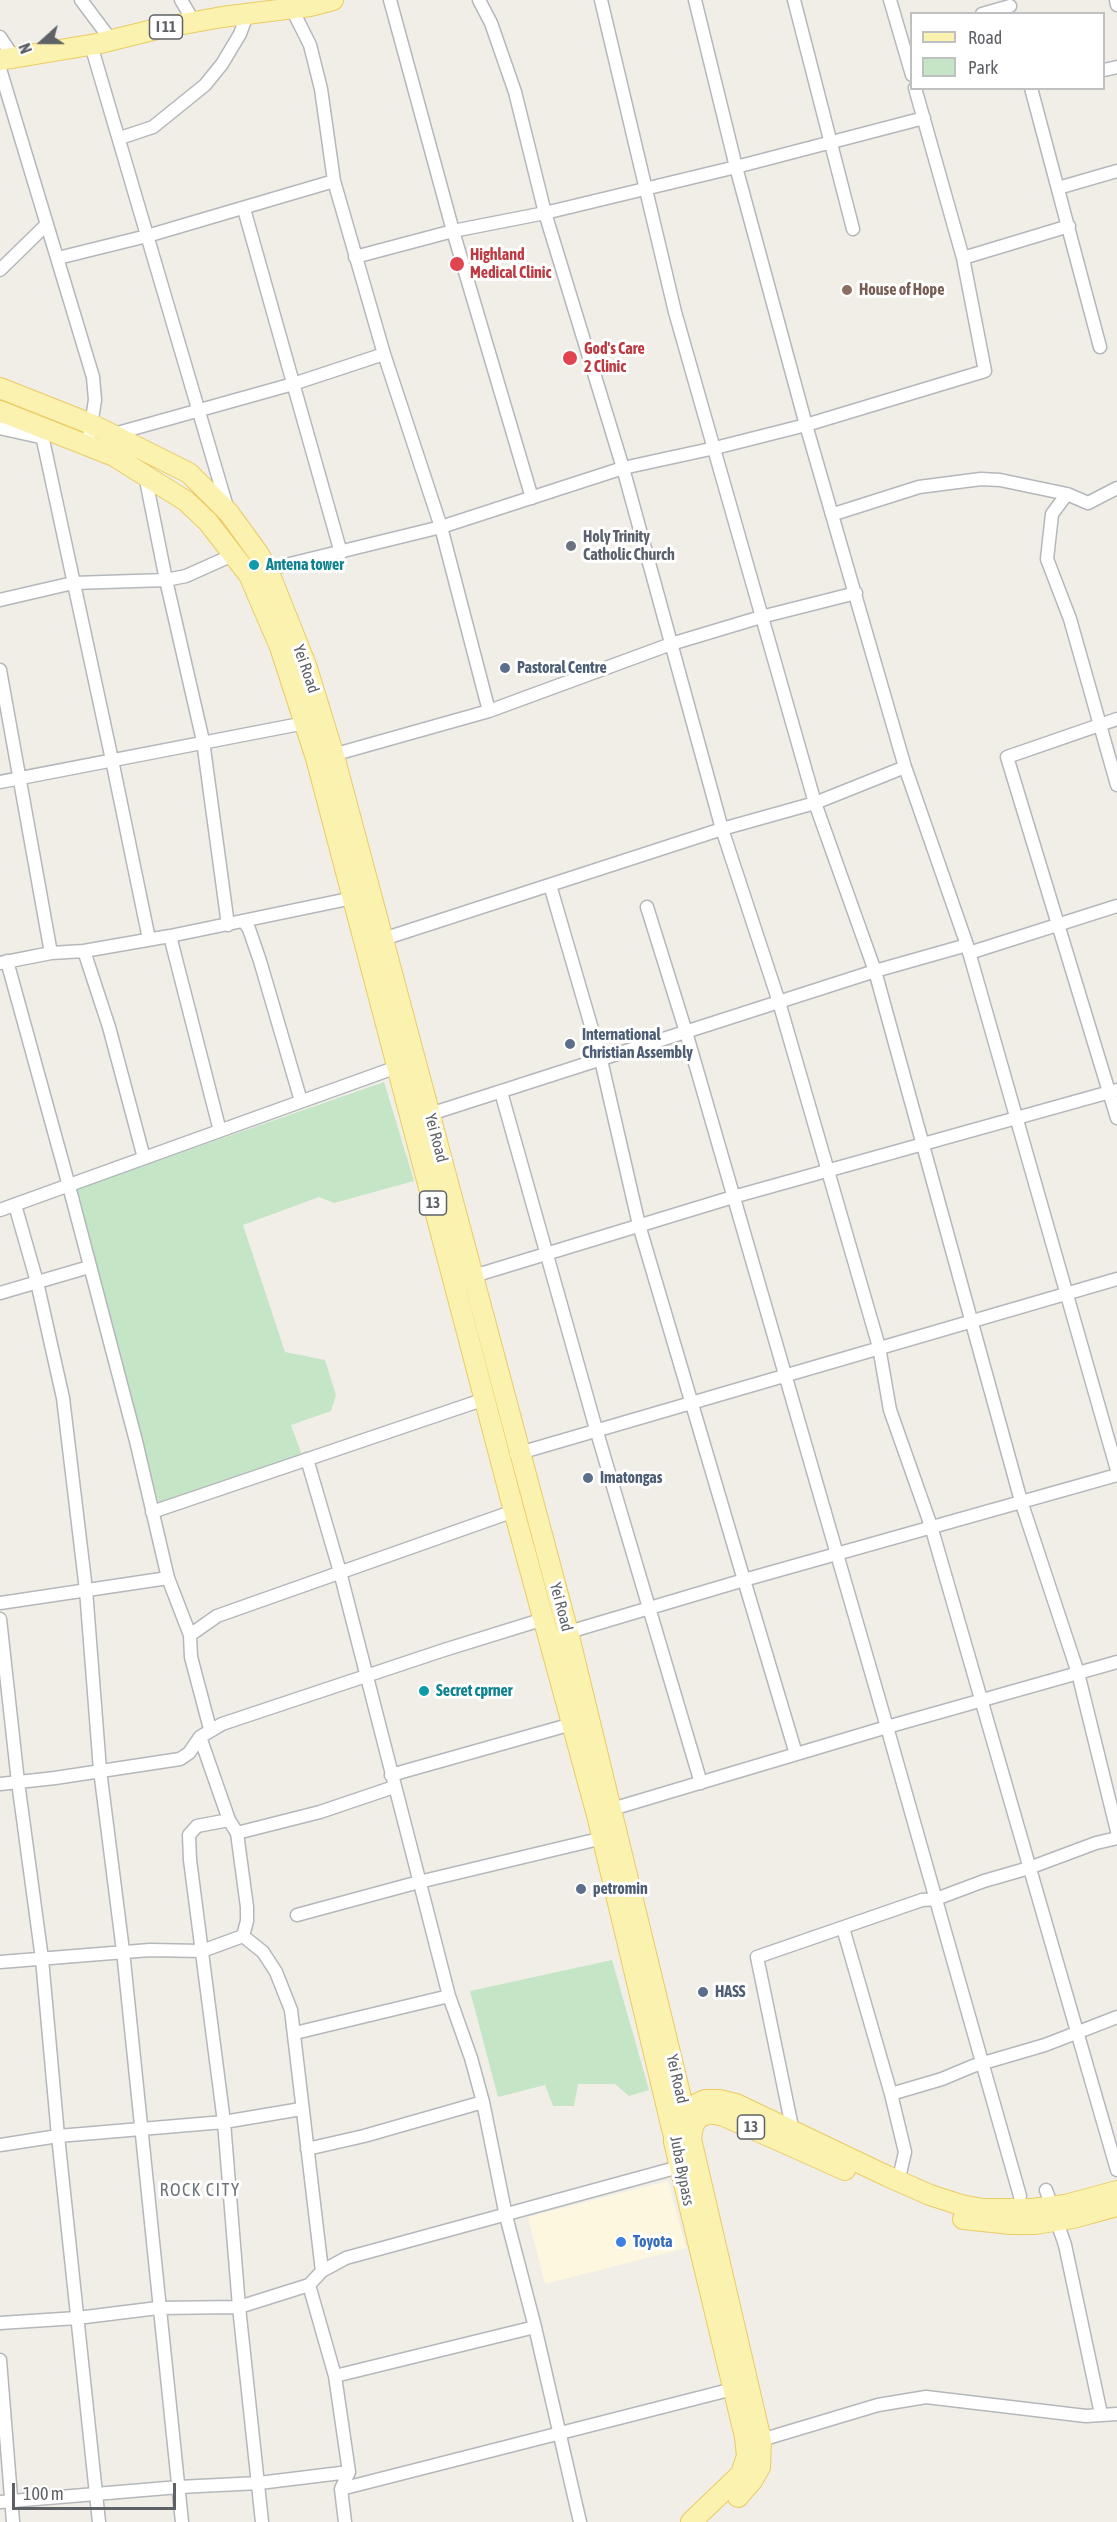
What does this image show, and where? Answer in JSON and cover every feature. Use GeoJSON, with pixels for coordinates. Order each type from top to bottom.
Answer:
{"type":"FeatureCollection","features":[{"type":"Feature","properties":{"kind":"main road","name":"I 11"},"geometry":{"type":"LineString","coordinates":[[5,62],[194,22],[247,15],[290,4],[310,6],[333,0]]}},
{"type":"Feature","properties":{"kind":"main road","name":"Yei Road"},"geometry":{"type":"LineString","coordinates":[[0,388],[91,423],[189,473],[229,513],[306,665],[353,898],[373,942],[397,1067],[420,1117],[474,1276],[520,1453],[572,1725],[682,2136]]}},
{"type":"Feature","properties":{"kind":"main road","name":"Yei Road"},"geometry":{"type":"LineString","coordinates":[[0,411],[40,432],[88,444],[145,474],[186,501],[208,522],[235,554],[258,572],[305,723],[325,757],[420,1117],[454,1282],[514,1511],[612,1809],[684,2110],[682,2136]]}},
{"type":"Feature","properties":{"kind":"main road"},"geometry":{"type":"LineString","coordinates":[[684,2110],[694,2103],[705,2100],[736,2104],[887,2176],[930,2195],[961,2205],[983,2209],[1032,2209],[1076,2202],[1117,2191]]}},
{"type":"Feature","properties":{"kind":"main road","name":"Juba Bypass"},"geometry":{"type":"LineString","coordinates":[[691,2522],[741,2474],[747,2456],[679,2167],[682,2136],[699,2117],[711,2113],[724,2116],[895,2193],[964,2219],[1035,2224],[1073,2218],[1117,2206]]}},
{"type":"Feature","properties":{"kind":"main road","name":"Juba Bypass"},"geometry":{"type":"LineString","coordinates":[[682,2136],[761,2440],[760,2467],[752,2481],[740,2495],[709,2522]]}},
{"type":"Feature","properties":{"kind":"street"},"geometry":{"type":"LineString","coordinates":[[81,0],[111,40]]}},
{"type":"Feature","properties":{"kind":"street"},"geometry":{"type":"LineString","coordinates":[[181,0],[194,22]]}},
{"type":"Feature","properties":{"kind":"street"},"geometry":{"type":"LineString","coordinates":[[390,0],[453,231],[532,498]]}},
{"type":"Feature","properties":{"kind":"street"},"geometry":{"type":"LineString","coordinates":[[479,0],[491,23],[515,92],[544,213],[623,468],[722,829],[779,1002],[826,1171],[879,1347],[890,1410],[931,1526],[1117,2170]]}},
{"type":"Feature","properties":{"kind":"street"},"geometry":{"type":"LineString","coordinates":[[601,0],[675,312],[815,803],[875,971],[1021,1501],[1078,1673],[1117,1831]]}},
{"type":"Feature","properties":{"kind":"street"},"geometry":{"type":"LineString","coordinates":[[695,0],[736,167],[806,425],[834,514],[905,767],[968,949],[1117,1470]]}},
{"type":"Feature","properties":{"kind":"street"},"geometry":{"type":"LineString","coordinates":[[794,0],[854,229]]}},
{"type":"Feature","properties":{"kind":"street"},"geometry":{"type":"LineString","coordinates":[[890,0],[906,34],[910,61]]}},
{"type":"Feature","properties":{"kind":"street"},"geometry":{"type":"LineString","coordinates":[[1116,0],[1117,5]]}},
{"type":"Feature","properties":{"kind":"street"},"geometry":{"type":"LineString","coordinates":[[290,4],[310,45],[316,66],[334,181],[384,354],[441,527],[489,711]]}},
{"type":"Feature","properties":{"kind":"street"},"geometry":{"type":"LineString","coordinates":[[989,12],[1010,6]]}},
{"type":"Feature","properties":{"kind":"street"},"geometry":{"type":"LineString","coordinates":[[120,138],[153,127],[205,85],[222,64],[240,34],[247,15]]}},
{"type":"Feature","properties":{"kind":"street"},"geometry":{"type":"LineString","coordinates":[[0,37],[47,224],[93,377],[95,400],[88,444]]}},
{"type":"Feature","properties":{"kind":"street"},"geometry":{"type":"LineString","coordinates":[[91,45],[120,138],[197,411],[229,513]]}},
{"type":"Feature","properties":{"kind":"street"},"geometry":{"type":"LineString","coordinates":[[258,572],[441,527],[623,468],[806,425],[985,371],[963,258],[916,90]]}},
{"type":"Feature","properties":{"kind":"street"},"geometry":{"type":"LineString","coordinates":[[1032,90],[1100,347]]}},
{"type":"Feature","properties":{"kind":"street"},"geometry":{"type":"LineString","coordinates":[[355,257],[453,231],[544,213],[736,167],[924,118]]}},
{"type":"Feature","properties":{"kind":"street"},"geometry":{"type":"LineString","coordinates":[[1058,188],[1117,171]]}},
{"type":"Feature","properties":{"kind":"street"},"geometry":{"type":"LineString","coordinates":[[58,258],[244,209],[334,181]]}},
{"type":"Feature","properties":{"kind":"street"},"geometry":{"type":"LineString","coordinates":[[244,209],[341,553]]}},
{"type":"Feature","properties":{"kind":"street"},"geometry":{"type":"LineString","coordinates":[[0,270],[47,224]]}},
{"type":"Feature","properties":{"kind":"street"},"geometry":{"type":"LineString","coordinates":[[963,258],[1068,226]]}},
{"type":"Feature","properties":{"kind":"street"},"geometry":{"type":"LineString","coordinates":[[114,434],[293,384],[384,354]]}},
{"type":"Feature","properties":{"kind":"street"},"geometry":{"type":"LineString","coordinates":[[0,428],[40,432],[112,760],[148,939]]}},
{"type":"Feature","properties":{"kind":"street"},"geometry":{"type":"LineString","coordinates":[[145,474],[166,580],[203,741],[228,925]]}},
{"type":"Feature","properties":{"kind":"street"},"geometry":{"type":"LineString","coordinates":[[834,514],[919,487],[981,479],[1000,480],[1067,494],[1088,503],[1117,488]]}},
{"type":"Feature","properties":{"kind":"street"},"geometry":{"type":"LineString","coordinates":[[1067,494],[1052,514],[1047,559],[1084,663],[1099,726],[1117,785]]}},
{"type":"Feature","properties":{"kind":"street"},"geometry":{"type":"LineString","coordinates":[[0,600],[73,583],[166,580],[186,576],[235,554]]}},
{"type":"Feature","properties":{"kind":"street"},"geometry":{"type":"LineString","coordinates":[[325,757],[489,711],[671,644],[761,617],[856,593]]}},
{"type":"Feature","properties":{"kind":"street"},"geometry":{"type":"LineString","coordinates":[[0,670],[51,952]]}},
{"type":"Feature","properties":{"kind":"street"},"geometry":{"type":"LineString","coordinates":[[1117,719],[1007,757],[1058,925],[1114,1091],[1117,1118]]}},
{"type":"Feature","properties":{"kind":"street"},"geometry":{"type":"LineString","coordinates":[[0,782],[305,723]]}},
{"type":"Feature","properties":{"kind":"street"},"geometry":{"type":"LineString","coordinates":[[373,942],[722,829],[815,803],[905,767]]}},
{"type":"Feature","properties":{"kind":"street"},"geometry":{"type":"LineString","coordinates":[[550,885],[601,1060],[639,1225],[796,1754]]}},
{"type":"Feature","properties":{"kind":"street"},"geometry":{"type":"LineString","coordinates":[[243,1936],[247,1921],[247,1907],[237,1833],[229,1820],[205,1733],[191,1658],[190,1635],[168,1578],[69,1186],[3,962],[51,952],[84,951],[170,936],[353,898]]}},
{"type":"Feature","properties":{"kind":"street"},"geometry":{"type":"LineString","coordinates":[[420,1117],[875,971],[1058,925],[1117,906]]}},
{"type":"Feature","properties":{"kind":"street"},"geometry":{"type":"LineString","coordinates":[[647,907],[686,1032],[1020,2196]]}},
{"type":"Feature","properties":{"kind":"street"},"geometry":{"type":"LineString","coordinates":[[244,922],[249,929],[260,961],[301,1101]]}},
{"type":"Feature","properties":{"kind":"street"},"geometry":{"type":"LineString","coordinates":[[170,936],[220,1131]]}},
{"type":"Feature","properties":{"kind":"street"},"geometry":{"type":"LineString","coordinates":[[84,951],[110,1027],[144,1158]]}},
{"type":"Feature","properties":{"kind":"street"},"geometry":{"type":"LineString","coordinates":[[0,1210],[397,1067]]}},
{"type":"Feature","properties":{"kind":"street"},"geometry":{"type":"LineString","coordinates":[[454,1282],[733,1197],[1114,1091]]}},
{"type":"Feature","properties":{"kind":"street"},"geometry":{"type":"LineString","coordinates":[[501,1092],[596,1429],[701,1783]]}},
{"type":"Feature","properties":{"kind":"street"},"geometry":{"type":"LineString","coordinates":[[15,1205],[37,1282],[63,1398],[86,1590],[100,1770],[123,1951],[182,2522]]}},
{"type":"Feature","properties":{"kind":"street"},"geometry":{"type":"LineString","coordinates":[[0,1293],[89,1267]]}},
{"type":"Feature","properties":{"kind":"street"},"geometry":{"type":"LineString","coordinates":[[500,1459],[596,1429],[1117,1279]]}},
{"type":"Feature","properties":{"kind":"street"},"geometry":{"type":"LineString","coordinates":[[152,1512],[485,1399]]}},
{"type":"Feature","properties":{"kind":"street"},"geometry":{"type":"LineString","coordinates":[[307,1459],[340,1572],[449,1996],[471,2058],[483,2102],[506,2216],[535,2327],[580,2522]]}},
{"type":"Feature","properties":{"kind":"street"},"geometry":{"type":"LineString","coordinates":[[0,1784],[180,1759],[189,1754],[205,1733],[365,1676],[649,1608],[1117,1475]]}},
{"type":"Feature","properties":{"kind":"street"},"geometry":{"type":"LineString","coordinates":[[190,1635],[217,1616],[514,1511]]}},
{"type":"Feature","properties":{"kind":"street"},"geometry":{"type":"LineString","coordinates":[[0,1603],[168,1578]]}},
{"type":"Feature","properties":{"kind":"street"},"geometry":{"type":"LineString","coordinates":[[0,1618],[18,1782],[42,1959],[58,2136],[99,2522]]}},
{"type":"Feature","properties":{"kind":"street"},"geometry":{"type":"LineString","coordinates":[[612,1809],[886,1727],[1117,1662]]}},
{"type":"Feature","properties":{"kind":"street"},"geometry":{"type":"LineString","coordinates":[[237,1833],[320,1812],[392,1781],[572,1725]]}},
{"type":"Feature","properties":{"kind":"street"},"geometry":{"type":"LineString","coordinates":[[229,1820],[197,1826],[189,1835],[190,1860],[208,2009],[225,2122],[239,2307],[262,2522]]}},
{"type":"Feature","properties":{"kind":"street"},"geometry":{"type":"LineString","coordinates":[[297,1915],[419,1882],[603,1838]]}},
{"type":"Feature","properties":{"kind":"street"},"geometry":{"type":"LineString","coordinates":[[792,2127],[757,1957],[922,1900],[936,1899],[1117,1838]]}},
{"type":"Feature","properties":{"kind":"street"},"geometry":{"type":"LineString","coordinates":[[843,1928],[891,2094],[905,2152],[899,2178]]}},
{"type":"Feature","properties":{"kind":"street"},"geometry":{"type":"LineString","coordinates":[[0,1962],[123,1951],[202,1951],[243,1936]]}},
{"type":"Feature","properties":{"kind":"street"},"geometry":{"type":"LineString","coordinates":[[243,1936],[262,1952],[276,1972],[285,1991],[295,2033],[301,2109],[322,2271]]}},
{"type":"Feature","properties":{"kind":"street"},"geometry":{"type":"LineString","coordinates":[[295,2033],[449,1996]]}},
{"type":"Feature","properties":{"kind":"street"},"geometry":{"type":"LineString","coordinates":[[891,2094],[1045,2045],[1117,2017]]}},
{"type":"Feature","properties":{"kind":"street"},"geometry":{"type":"LineString","coordinates":[[307,2149],[364,2136],[483,2102]]}},
{"type":"Feature","properties":{"kind":"street"},"geometry":{"type":"LineString","coordinates":[[0,2145],[58,2136],[225,2122],[301,2109]]}},
{"type":"Feature","properties":{"kind":"street"},"geometry":{"type":"LineString","coordinates":[[0,2323],[77,2318],[159,2308],[239,2307],[309,2285],[322,2271],[346,2258],[679,2167]]}},
{"type":"Feature","properties":{"kind":"street"},"geometry":{"type":"LineString","coordinates":[[1046,2190],[1065,2246],[1101,2414]]}},
{"type":"Feature","properties":{"kind":"street"},"geometry":{"type":"LineString","coordinates":[[309,2285],[335,2376],[349,2472],[341,2488],[345,2522]]}},
{"type":"Feature","properties":{"kind":"street"},"geometry":{"type":"LineString","coordinates":[[335,2376],[535,2327]]}},
{"type":"Feature","properties":{"kind":"street"},"geometry":{"type":"LineString","coordinates":[[0,2360],[5,2502],[13,2522]]}},
{"type":"Feature","properties":{"kind":"street"},"geometry":{"type":"LineString","coordinates":[[341,2488],[733,2389]]}},
{"type":"Feature","properties":{"kind":"street"},"geometry":{"type":"LineString","coordinates":[[761,2440],[878,2405],[926,2397],[1086,2416],[1117,2414]]}},
{"type":"Feature","properties":{"kind":"street"},"geometry":{"type":"LineString","coordinates":[[5,2502],[179,2487],[259,2484],[349,2472]]}},
{"type":"Feature","properties":{"kind":"shaded area","name":"Toyota"},"geometry":{"type":"Polygon","coordinates":[[[668,2181],[686,2248],[545,2284],[528,2217],[668,2181]]]}},
{"type":"Feature","properties":{"kind":"green space"},"geometry":{"type":"Polygon","coordinates":[[[384,1082],[414,1181],[334,1203],[319,1197],[243,1225],[285,1352],[325,1360],[336,1395],[331,1411],[291,1425],[302,1455],[159,1504],[74,1190],[384,1082]]]}},
{"type":"Feature","properties":{"kind":"green space"},"geometry":{"type":"Polygon","coordinates":[[[612,1960],[649,2090],[629,2096],[615,2084],[578,2084],[574,2106],[553,2106],[545,2085],[498,2097],[470,1991],[612,1960]]]}},
{"type":"Feature","properties":{"kind":"place","name":"Highland Medical Clinic"},"geometry":{"type":"Point","coordinates":[457,264]}},
{"type":"Feature","properties":{"kind":"place","name":"House of Hope"},"geometry":{"type":"Point","coordinates":[847,290]}},
{"type":"Feature","properties":{"kind":"place","name":"God's Care 2 Clinic"},"geometry":{"type":"Point","coordinates":[570,358]}},
{"type":"Feature","properties":{"kind":"place","name":"Holy Trinity Catholic Church"},"geometry":{"type":"Point","coordinates":[571,546]}},
{"type":"Feature","properties":{"kind":"place","name":"Antena tower"},"geometry":{"type":"Point","coordinates":[254,565]}},
{"type":"Feature","properties":{"kind":"place","name":"Pastoral Centre"},"geometry":{"type":"Point","coordinates":[505,668]}},
{"type":"Feature","properties":{"kind":"place","name":"International Christian Assembly"},"geometry":{"type":"Point","coordinates":[570,1044]}},
{"type":"Feature","properties":{"kind":"place","name":"Imatongas"},"geometry":{"type":"Point","coordinates":[588,1478]}},
{"type":"Feature","properties":{"kind":"place","name":"Secret cprner"},"geometry":{"type":"Point","coordinates":[424,1691]}},
{"type":"Feature","properties":{"kind":"place","name":"petromin"},"geometry":{"type":"Point","coordinates":[581,1889]}},
{"type":"Feature","properties":{"kind":"place","name":"HASS"},"geometry":{"type":"Point","coordinates":[703,1992]}},
{"type":"Feature","properties":{"kind":"place","name":"Toyota"},"geometry":{"type":"Point","coordinates":[621,2242]}},
{"type":"Feature","properties":{"kind":"district","name":"ROCK CITY"},"geometry":{"type":"Point","coordinates":[200,2190]}}]}
